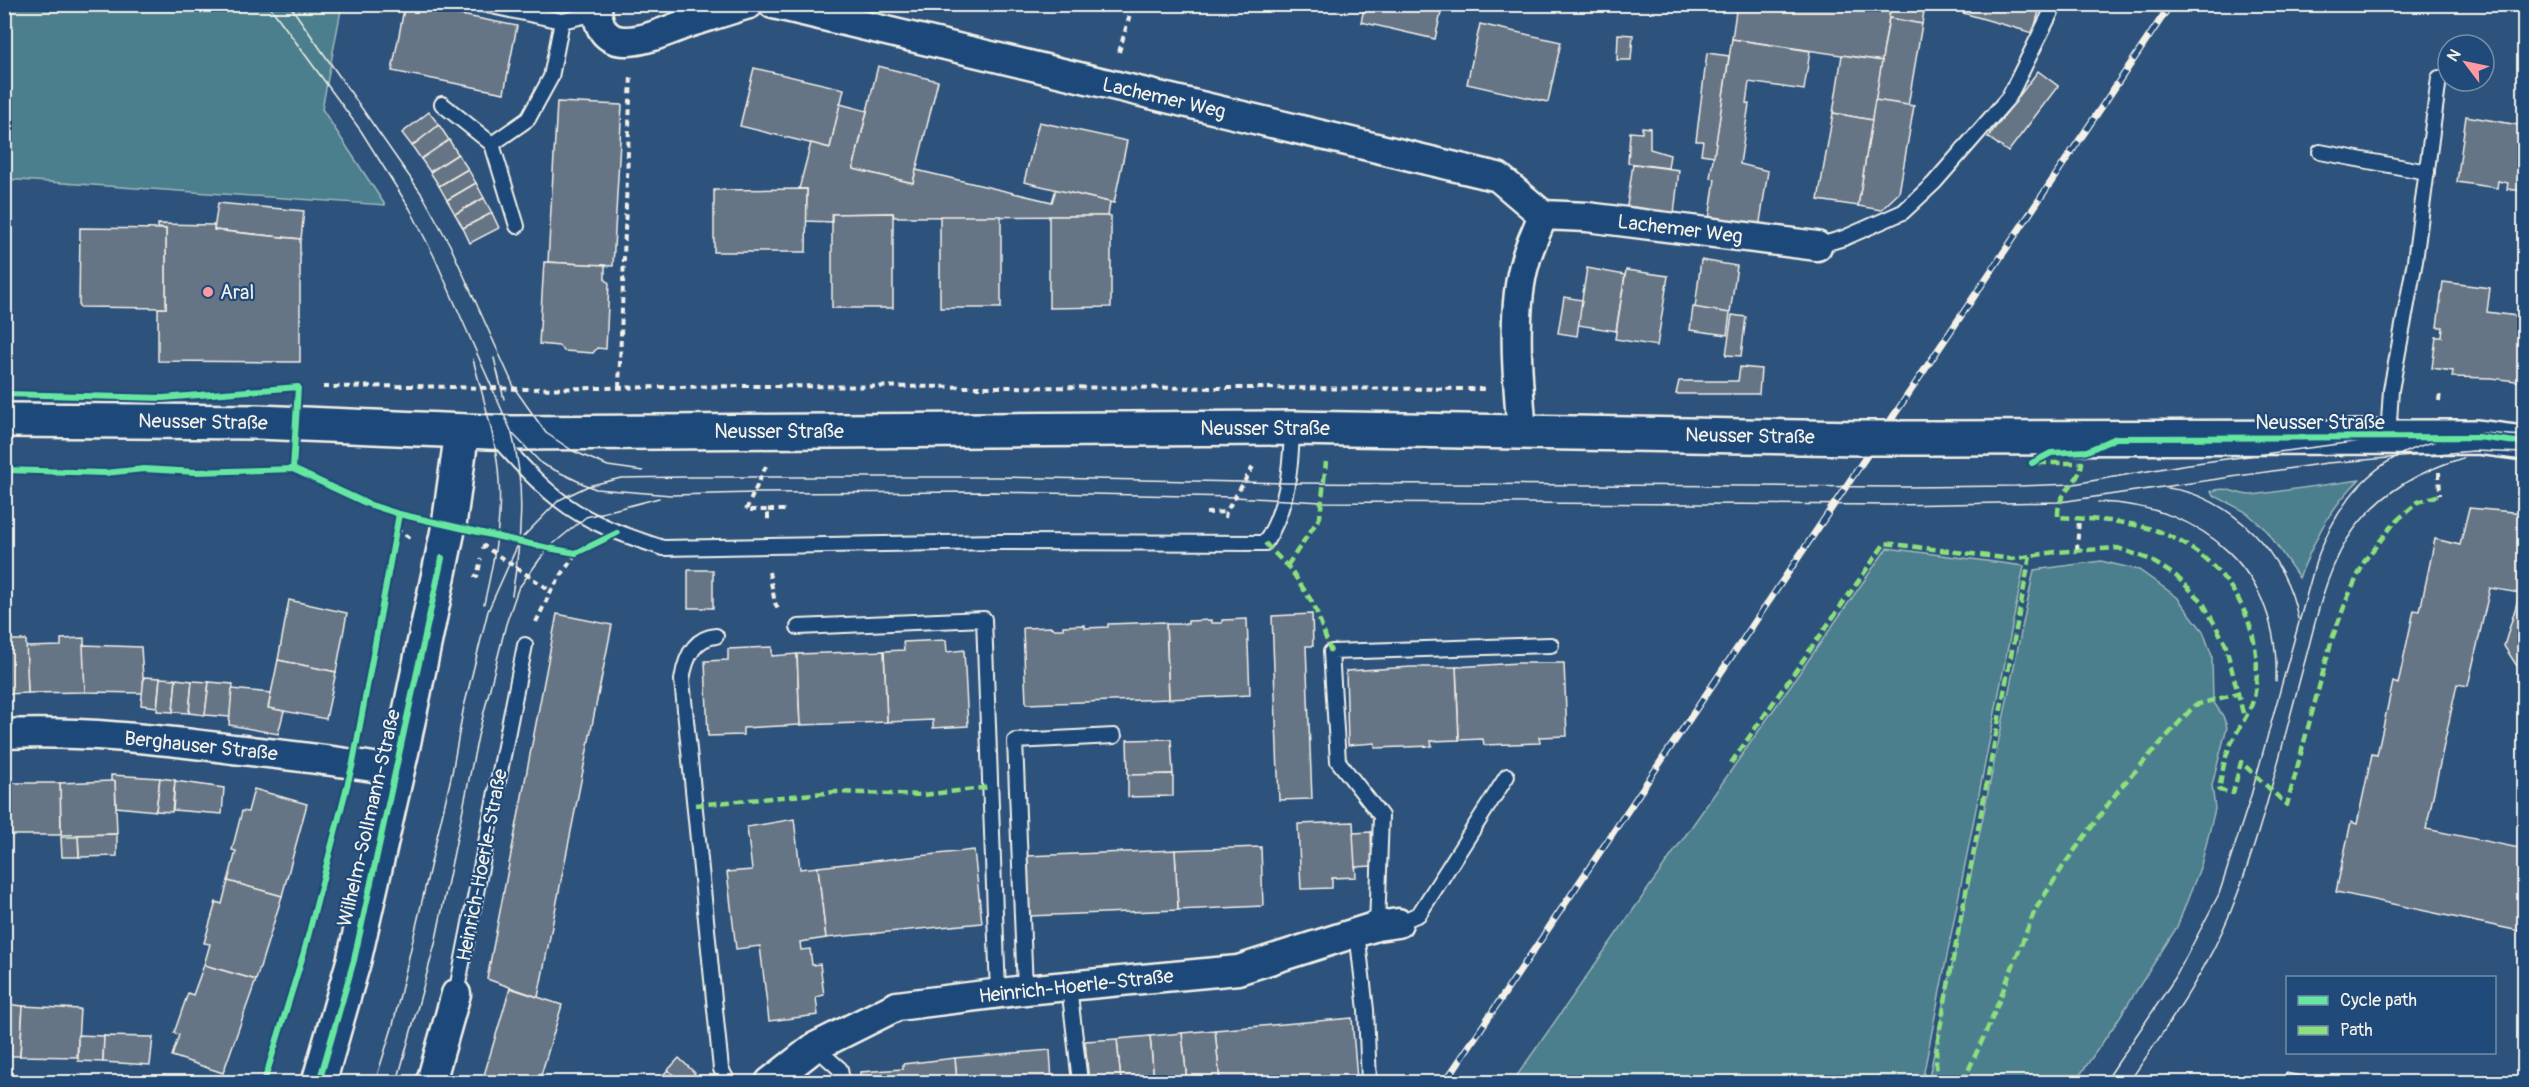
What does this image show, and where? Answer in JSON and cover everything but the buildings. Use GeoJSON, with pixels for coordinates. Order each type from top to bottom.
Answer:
{"type":"FeatureCollection","features":[{"type":"Feature","properties":{"kind":"main road","name":"Neusser Straße"},"geometry":{"type":"LineString","coordinates":[[4,420],[258,422],[477,432],[1293,428],[1460,429],[1522,433],[1861,438],[2388,439],[2477,437],[2524,443]]}},
{"type":"Feature","properties":{"kind":"main road","name":"Wilhelm-Sollmann-Straße"},"geometry":{"type":"LineString","coordinates":[[319,1083],[354,960],[449,525],[477,432]]}},
{"type":"Feature","properties":{"kind":"street"},"geometry":{"type":"LineString","coordinates":[[597,9],[603,31],[616,39],[632,43],[650,39],[694,21],[748,4]]}},
{"type":"Feature","properties":{"kind":"street","name":"Lachemer Weg"},"geometry":{"type":"LineString","coordinates":[[773,4],[1498,177],[1543,215],[1587,217],[1817,246]]}},
{"type":"Feature","properties":{"kind":"street"},"geometry":{"type":"LineString","coordinates":[[1522,433],[1518,299],[1524,263],[1543,215]]}},
{"type":"Feature","properties":{"kind":"street","name":"Berghauser Straße"},"geometry":{"type":"LineString","coordinates":[[4,734],[32,733],[156,739],[353,763],[397,771]]}},
{"type":"Feature","properties":{"kind":"street","name":"Heinrich-Hoerle-Straße"},"geometry":{"type":"LineString","coordinates":[[770,1083],[815,1047],[897,1006],[1238,969],[1378,927]]}},
{"type":"Feature","properties":{"kind":"street","name":"Heinrich-Hoerle-Straße"},"geometry":{"type":"LineString","coordinates":[[431,1083],[456,994]]}},
{"type":"Feature","properties":{"kind":"lane"},"geometry":{"type":"LineString","coordinates":[[482,4],[562,21],[597,9]]}},
{"type":"Feature","properties":{"kind":"lane"},"geometry":{"type":"LineString","coordinates":[[1817,246],[1844,238],[1903,212],[1934,183],[2009,97],[2055,4]]}},
{"type":"Feature","properties":{"kind":"lane"},"geometry":{"type":"LineString","coordinates":[[492,144],[528,119],[551,77],[562,21]]}},
{"type":"Feature","properties":{"kind":"lane"},"geometry":{"type":"LineString","coordinates":[[2388,439],[2391,390],[2415,261],[2437,93]]}},
{"type":"Feature","properties":{"kind":"lane"},"geometry":{"type":"LineString","coordinates":[[442,104],[492,144],[517,226]]}},
{"type":"Feature","properties":{"kind":"lane"},"geometry":{"type":"LineString","coordinates":[[2320,152],[2427,172]]}},
{"type":"Feature","properties":{"kind":"lane"},"geometry":{"type":"LineString","coordinates":[[477,432],[560,500],[617,533],[663,548],[999,542],[1265,543],[1278,523],[1284,499],[1292,462],[1293,428]]}},
{"type":"Feature","properties":{"kind":"lane"},"geometry":{"type":"LineString","coordinates":[[798,627],[984,619],[1012,992]]}},
{"type":"Feature","properties":{"kind":"lane"},"geometry":{"type":"LineString","coordinates":[[716,636],[700,640],[690,652],[684,663],[682,680],[721,1069],[728,1083]]}},
{"type":"Feature","properties":{"kind":"lane","name":"Heinrich-Hoerle-Straße"},"geometry":{"type":"LineString","coordinates":[[456,994],[525,645]]}},
{"type":"Feature","properties":{"kind":"lane"},"geometry":{"type":"LineString","coordinates":[[1370,1083],[1366,1010],[1378,927],[1381,816],[1338,761],[1331,652],[1551,645]]}},
{"type":"Feature","properties":{"kind":"lane"},"geometry":{"type":"LineString","coordinates":[[1012,992],[1015,741],[1114,736]]}},
{"type":"Feature","properties":{"kind":"lane"},"geometry":{"type":"LineString","coordinates":[[1378,927],[1419,914],[1507,776]]}},
{"type":"Feature","properties":{"kind":"lane"},"geometry":{"type":"LineString","coordinates":[[1069,986],[1080,1083]]}},
{"type":"Feature","properties":{"kind":"lane"},"geometry":{"type":"LineString","coordinates":[[815,1047],[840,1069],[842,1083]]}},
{"type":"Feature","properties":{"kind":"path"},"geometry":{"type":"LineString","coordinates":[[1110,85],[1133,4]]}},
{"type":"Feature","properties":{"kind":"path"},"geometry":{"type":"LineString","coordinates":[[619,388],[632,43]]}},
{"type":"Feature","properties":{"kind":"path"},"geometry":{"type":"LineString","coordinates":[[744,386],[742,465],[767,465],[746,510],[787,510]]}},
{"type":"Feature","properties":{"kind":"path"},"geometry":{"type":"LineString","coordinates":[[321,387],[1476,388],[1519,392]]}},
{"type":"Feature","properties":{"kind":"path"},"geometry":{"type":"LineString","coordinates":[[1206,513],[1226,512],[1254,465]]}},
{"type":"Feature","properties":{"kind":"path"},"geometry":{"type":"LineString","coordinates":[[768,510],[768,568],[775,603],[788,625],[798,627]]}},
{"type":"Feature","properties":{"kind":"path"},"geometry":{"type":"LineString","coordinates":[[2077,550],[2079,519]]}},
{"type":"Feature","properties":{"kind":"path"},"geometry":{"type":"LineString","coordinates":[[525,645],[551,591],[576,553],[617,533]]}},
{"type":"Feature","properties":{"kind":"path"},"geometry":{"type":"LineString","coordinates":[[567,551],[576,553]]}},
{"type":"Feature","properties":{"kind":"green space"},"geometry":{"type":"Polygon","coordinates":[[[4,5],[342,5],[322,109],[385,205],[5,179],[4,5]]]}},
{"type":"Feature","properties":{"kind":"green space"},"geometry":{"type":"Polygon","coordinates":[[[2359,480],[2330,514],[2299,578],[2267,531],[2246,512],[2213,495],[2211,491],[2223,489],[2253,495],[2359,480]]]}},
{"type":"Feature","properties":{"kind":"green space"},"geometry":{"type":"Polygon","coordinates":[[[1887,548],[2024,566],[1922,1082],[1537,1082],[1516,1077],[1887,548]]]}},
{"type":"Feature","properties":{"kind":"green space"},"geometry":{"type":"Polygon","coordinates":[[[2101,561],[2139,570],[2177,597],[2203,631],[2212,656],[2213,701],[2227,727],[2212,785],[2215,809],[2201,865],[2177,927],[2075,1082],[1928,1082],[2034,570],[2101,561]]]}},
{"type":"Feature","properties":{"kind":"tram line"},"geometry":{"type":"LineString","coordinates":[[268,4],[361,131],[410,209],[434,256],[512,433],[542,464],[596,489],[671,495],[993,492],[1234,497],[1322,502],[1894,505],[2060,502],[2327,463],[2474,451],[2524,453]]}},
{"type":"Feature","properties":{"kind":"tram line"},"geometry":{"type":"LineString","coordinates":[[289,4],[423,196],[450,245],[515,389],[546,433],[573,451],[608,466],[643,471]]}},
{"type":"Feature","properties":{"kind":"tram line"},"geometry":{"type":"LineString","coordinates":[[494,358],[504,399]]}},
{"type":"Feature","properties":{"kind":"tram line"},"geometry":{"type":"LineString","coordinates":[[473,359],[493,435],[500,497],[498,528],[484,604]]}},
{"type":"Feature","properties":{"kind":"tram line"},"geometry":{"type":"LineString","coordinates":[[375,1082],[393,1025],[452,773],[463,711],[488,611],[520,540],[559,500],[588,486],[621,478],[685,477],[997,477],[1287,483],[2016,486],[2074,484],[2182,465],[2390,437],[2482,433],[2524,436]]}},
{"type":"Feature","properties":{"kind":"tram line"},"geometry":{"type":"LineString","coordinates":[[512,434],[519,474],[521,514],[512,595]]}},
{"type":"Feature","properties":{"kind":"tram line"},"geometry":{"type":"LineString","coordinates":[[2105,1082],[2175,978],[2219,894],[2250,799],[2316,561],[2335,519],[2360,484],[2376,470],[2414,448],[2437,441]]}},
{"type":"Feature","properties":{"kind":"tram line"},"geometry":{"type":"LineString","coordinates":[[2129,1082],[2197,978],[2231,911],[2262,821],[2323,595],[2336,559],[2355,528],[2390,493],[2417,476],[2463,458]]}},
{"type":"Feature","properties":{"kind":"tram line"},"geometry":{"type":"LineString","coordinates":[[2167,488],[2191,493],[2213,503],[2234,516],[2253,532],[2282,573],[2292,596],[2298,619]]}},
{"type":"Feature","properties":{"kind":"tram line"},"geometry":{"type":"LineString","coordinates":[[397,1082],[435,944],[478,736],[506,624],[518,589],[548,548],[586,517],[659,498]]}},
{"type":"Feature","properties":{"kind":"tram line"},"geometry":{"type":"LineString","coordinates":[[2098,502],[2136,506],[2171,516],[2202,531],[2229,552],[2250,577],[2265,608],[2274,643],[2276,682]]}},
{"type":"Feature","properties":{"kind":"railway"},"geometry":{"type":"LineString","coordinates":[[1445,1082],[2171,4]]}},
{"type":"Feature","properties":{"kind":"marked path"},"geometry":{"type":"LineString","coordinates":[[4,69],[6,4]]}},
{"type":"Feature","properties":{"kind":"marked path"},"geometry":{"type":"LineString","coordinates":[[1287,566],[1320,517],[1326,462]]}},
{"type":"Feature","properties":{"kind":"marked path"},"geometry":{"type":"LineString","coordinates":[[2038,463],[2082,463],[2079,474],[2060,502],[2058,517],[2126,523],[2148,528],[2173,538],[2196,552],[2233,590],[2245,613],[2253,638],[2257,665],[2254,699],[2228,751],[2219,790],[2233,793],[2241,762],[2287,805],[2332,639],[2365,560],[2395,522],[2418,502],[2440,495]]}},
{"type":"Feature","properties":{"kind":"marked path"},"geometry":{"type":"LineString","coordinates":[[1265,543],[1291,570],[1314,605],[1331,652]]}},
{"type":"Feature","properties":{"kind":"marked path"},"geometry":{"type":"LineString","coordinates":[[1731,763],[1885,543],[2012,559],[2055,552],[2118,548],[2149,559],[2176,576],[2202,601],[2225,643],[2244,717]]}},
{"type":"Feature","properties":{"kind":"marked path"},"geometry":{"type":"LineString","coordinates":[[1941,1082],[1936,1066],[1938,1038],[2030,556]]}},
{"type":"Feature","properties":{"kind":"marked path"},"geometry":{"type":"LineString","coordinates":[[1963,1082],[1991,1021],[2035,910],[2066,862],[2120,788],[2195,705],[2236,694]]}},
{"type":"Feature","properties":{"kind":"marked path"},"geometry":{"type":"LineString","coordinates":[[695,805],[835,792],[923,795],[991,787]]}},
{"type":"Feature","properties":{"kind":"cycle path"},"geometry":{"type":"LineString","coordinates":[[4,394],[163,398],[298,387],[293,469]]}},
{"type":"Feature","properties":{"kind":"cycle path"},"geometry":{"type":"LineString","coordinates":[[2032,463],[2051,453],[2087,451],[2116,438],[2477,437],[2524,443]]}},
{"type":"Feature","properties":{"kind":"cycle path"},"geometry":{"type":"LineString","coordinates":[[4,470],[105,473],[144,469],[196,472],[293,469],[368,504],[399,514],[548,548],[576,553],[617,533]]}},
{"type":"Feature","properties":{"kind":"cycle path"},"geometry":{"type":"LineString","coordinates":[[264,1082],[304,952],[353,763],[399,514]]}},
{"type":"Feature","properties":{"kind":"cycle path"},"geometry":{"type":"LineString","coordinates":[[319,1082],[354,960],[442,558]]}},
{"type":"Feature","properties":{"kind":"place","name":"Aral"},"geometry":{"type":"Point","coordinates":[208,292]}}]}
